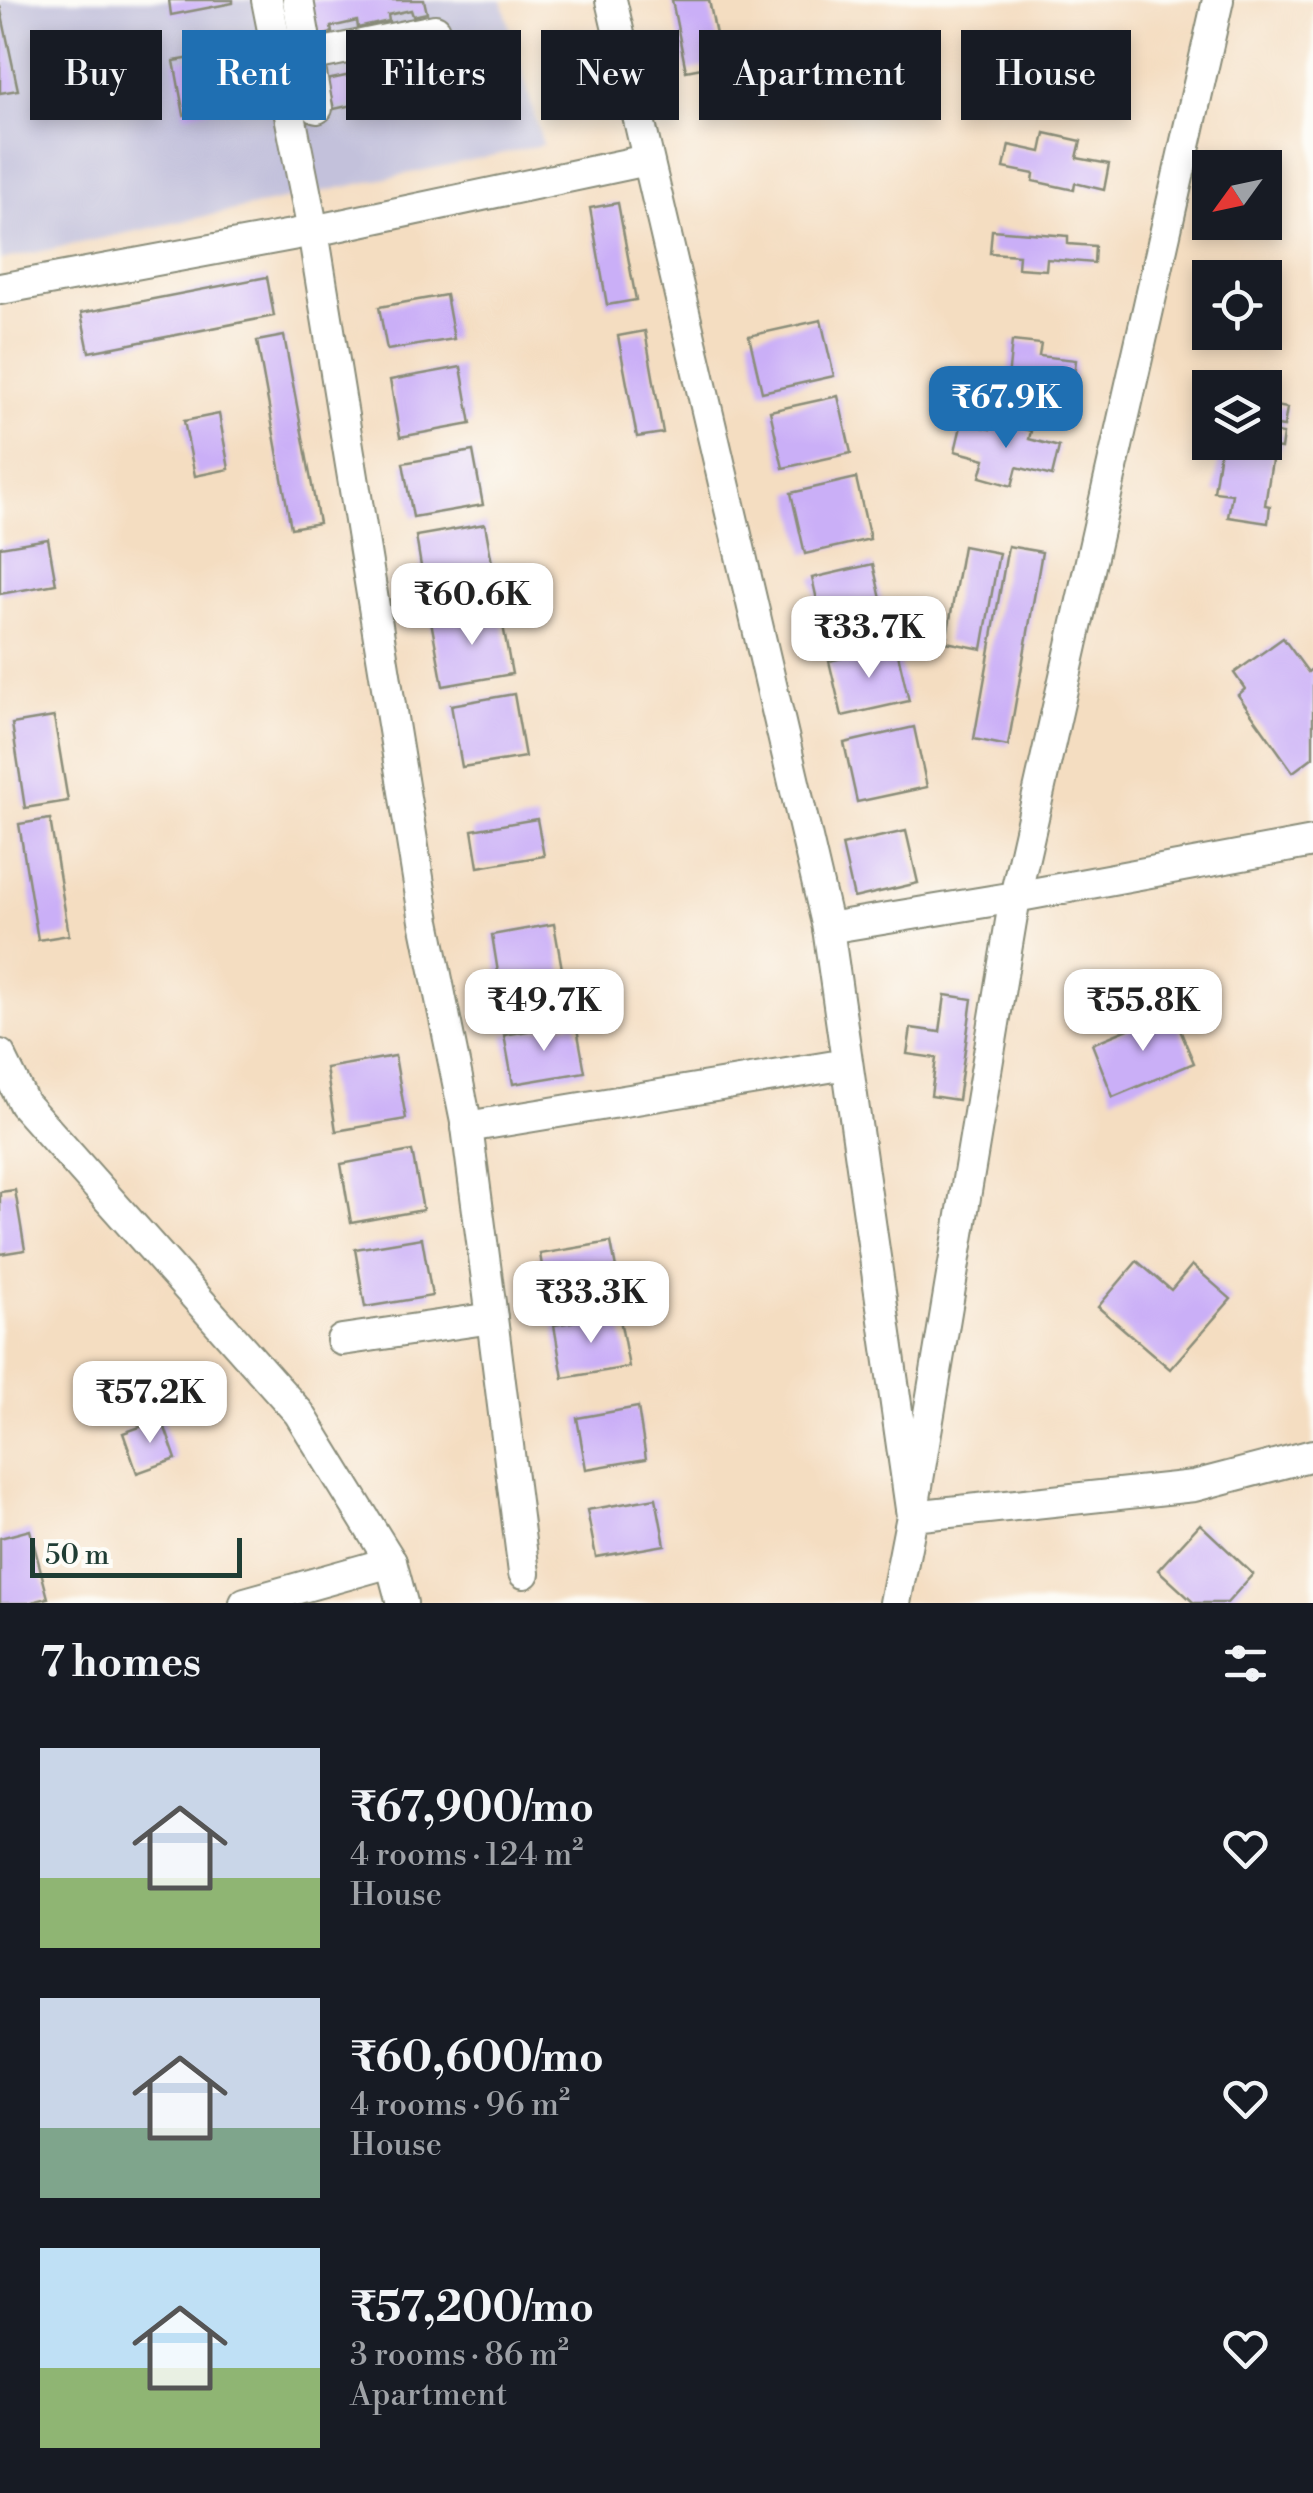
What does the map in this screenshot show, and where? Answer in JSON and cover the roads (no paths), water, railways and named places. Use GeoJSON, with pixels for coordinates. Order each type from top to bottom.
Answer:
{"type":"FeatureCollection","features":[{"type":"Feature","properties":{"kind":"street"},"geometry":{"type":"LineString","coordinates":[[267,0],[280,30]]}},
{"type":"Feature","properties":{"kind":"street"},"geometry":{"type":"LineString","coordinates":[[295,30],[298,0]]}},
{"type":"Feature","properties":{"kind":"street"},"geometry":{"type":"LineString","coordinates":[[611,0],[828,928],[912,1516]]}},
{"type":"Feature","properties":{"kind":"street"},"geometry":{"type":"LineString","coordinates":[[894,1603],[912,1516],[1015,898],[1218,0]]}},
{"type":"Feature","properties":{"kind":"street"},"geometry":{"type":"LineString","coordinates":[[300,120],[313,231],[425,921],[467,1127],[524,1574]]}},
{"type":"Feature","properties":{"kind":"street"},"geometry":{"type":"LineString","coordinates":[[0,290],[313,231],[648,160]]}},
{"type":"Feature","properties":{"kind":"street"},"geometry":{"type":"LineString","coordinates":[[828,928],[1015,898],[1313,842]]}},
{"type":"Feature","properties":{"kind":"street"},"geometry":{"type":"LineString","coordinates":[[0,1054],[12,1106],[299,1413],[392,1562],[402,1603]]}},
{"type":"Feature","properties":{"kind":"street"},"geometry":{"type":"LineString","coordinates":[[467,1127],[847,1064]]}},
{"type":"Feature","properties":{"kind":"street"},"geometry":{"type":"LineString","coordinates":[[342,1340],[492,1318]]}},
{"type":"Feature","properties":{"kind":"street"},"geometry":{"type":"LineString","coordinates":[[912,1516],[1194,1486],[1313,1455]]}},
{"type":"Feature","properties":{"kind":"street"},"geometry":{"type":"LineString","coordinates":[[245,1603],[392,1562]]}}]}
